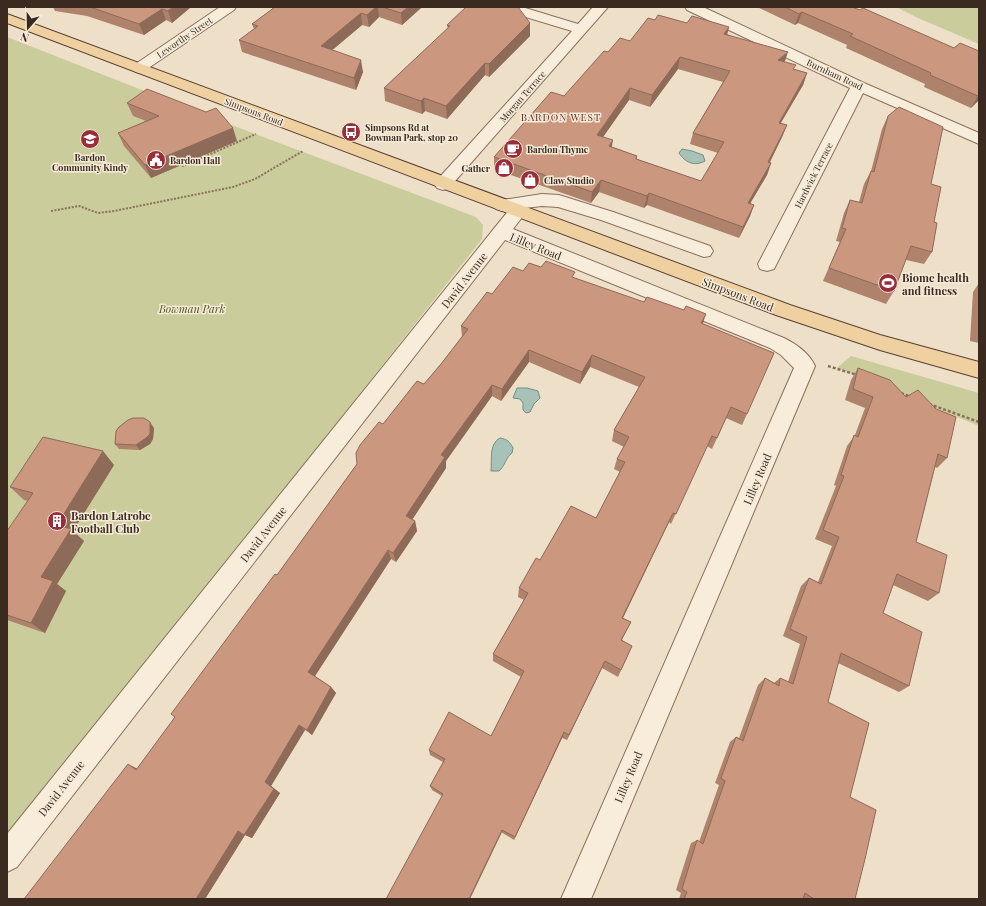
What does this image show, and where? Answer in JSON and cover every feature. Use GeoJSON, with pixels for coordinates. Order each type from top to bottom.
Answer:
{"type":"FeatureCollection","features":[{"type":"Feature","properties":{"kind":"main road","name":"Simpsons Road"},"geometry":{"type":"LineString","coordinates":[[7,19],[443,184],[839,330],[979,370]]}},
{"type":"Feature","properties":{"kind":"street","name":"Leworthy Street"},"geometry":{"type":"LineString","coordinates":[[139,68],[229,7]]}},
{"type":"Feature","properties":{"kind":"street"},"geometry":{"type":"LineString","coordinates":[[507,7],[581,29]]}},
{"type":"Feature","properties":{"kind":"street","name":"Morgan Terrace"},"geometry":{"type":"LineString","coordinates":[[443,184],[601,7]]}},
{"type":"Feature","properties":{"kind":"street","name":"Burnham Road"},"geometry":{"type":"LineString","coordinates":[[692,7],[859,86],[979,139]]}},
{"type":"Feature","properties":{"kind":"street","name":"Hardwick Terrace"},"geometry":{"type":"LineString","coordinates":[[766,264],[859,86]]}},
{"type":"Feature","properties":{"kind":"street","name":"Simpsons Road"},"geometry":{"type":"LineString","coordinates":[[510,208],[542,200],[562,202],[607,216],[704,252]]}},
{"type":"Feature","properties":{"kind":"street","name":"David Avenue"},"geometry":{"type":"LineString","coordinates":[[7,857],[502,232],[510,208]]}},
{"type":"Feature","properties":{"kind":"street","name":"Lilley Road"},"geometry":{"type":"LineString","coordinates":[[502,232],[777,343],[790,351],[805,366],[576,899]]}},
{"type":"Feature","properties":{"kind":"path"},"geometry":{"type":"LineString","coordinates":[[179,161],[183,166],[262,131]]}},
{"type":"Feature","properties":{"kind":"path"},"geometry":{"type":"LineString","coordinates":[[51,211],[79,206],[98,213],[114,211],[233,187],[255,179],[307,148]]}},
{"type":"Feature","properties":{"kind":"path"},"geometry":{"type":"LineString","coordinates":[[805,366],[829,366],[864,378]]}},
{"type":"Feature","properties":{"kind":"path"},"geometry":{"type":"LineString","coordinates":[[897,391],[914,398]]}},
{"type":"Feature","properties":{"kind":"path"},"geometry":{"type":"LineString","coordinates":[[928,403],[979,422]]}},
{"type":"Feature","properties":{"kind":"green space"},"geometry":{"type":"Polygon","coordinates":[[[896,7],[979,7],[979,44],[918,18],[896,7]]]}},
{"type":"Feature","properties":{"kind":"green space","name":"Bowman Park"},"geometry":{"type":"Polygon","coordinates":[[[7,37],[221,121],[476,217],[483,225],[482,239],[7,841],[7,37]]]}},
{"type":"Feature","properties":{"kind":"green space"},"geometry":{"type":"Polygon","coordinates":[[[851,356],[979,393],[979,426],[837,368],[851,356]]]}},
{"type":"Feature","properties":{"kind":"shaded area"},"geometry":{"type":"Polygon","coordinates":[[[682,149],[703,155],[705,161],[697,164],[690,163],[679,153],[682,149]]]}},
{"type":"Feature","properties":{"kind":"shaded area"},"geometry":{"type":"Polygon","coordinates":[[[517,388],[527,388],[538,391],[540,398],[534,404],[530,412],[526,413],[523,410],[523,403],[520,399],[513,398],[517,388]]]}},
{"type":"Feature","properties":{"kind":"shaded area"},"geometry":{"type":"Polygon","coordinates":[[[500,438],[511,444],[513,448],[512,453],[499,471],[491,471],[491,457],[494,444],[500,438]]]}},
{"type":"Feature","properties":{"kind":"building"},"geometry":{"type":"Polygon","coordinates":[[[90,7],[173,7],[168,11],[162,9],[139,24],[90,7]]]}},
{"type":"Feature","properties":{"kind":"building"},"geometry":{"type":"Polygon","coordinates":[[[275,7],[376,7],[367,15],[361,13],[321,46],[361,60],[354,78],[239,40],[258,26],[252,24],[275,7]]]}},
{"type":"Feature","properties":{"kind":"building"},"geometry":{"type":"Polygon","coordinates":[[[382,7],[408,7],[401,13],[382,7]]]}},
{"type":"Feature","properties":{"kind":"building"},"geometry":{"type":"Polygon","coordinates":[[[466,7],[518,7],[530,23],[489,64],[485,63],[446,106],[424,98],[421,101],[384,88],[450,26],[447,25],[466,7]]]}},
{"type":"Feature","properties":{"kind":"building"},"geometry":{"type":"Polygon","coordinates":[[[785,7],[852,7],[860,10],[863,8],[954,48],[960,43],[979,51],[979,95],[978,96],[930,75],[931,73],[850,36],[853,34],[802,12],[799,14],[785,7]]]}},
{"type":"Feature","properties":{"kind":"building"},"geometry":{"type":"Polygon","coordinates":[[[658,15],[687,23],[692,16],[729,27],[724,34],[788,52],[778,60],[796,65],[793,69],[807,73],[779,123],[787,125],[768,162],[771,163],[748,203],[754,205],[743,227],[649,193],[647,196],[601,180],[592,192],[494,157],[551,92],[564,96],[604,51],[608,52],[620,38],[630,41],[648,18],[655,20],[658,15]],[[680,57],[652,95],[630,88],[597,135],[613,140],[609,146],[637,156],[636,159],[701,181],[724,142],[693,133],[730,71],[680,57]]]}},
{"type":"Feature","properties":{"kind":"building"},"geometry":{"type":"Polygon","coordinates":[[[147,89],[206,112],[216,108],[233,128],[145,165],[118,133],[159,116],[127,103],[147,89]]]}},
{"type":"Feature","properties":{"kind":"building"},"geometry":{"type":"Polygon","coordinates":[[[899,107],[943,127],[931,184],[941,187],[934,222],[937,223],[932,252],[911,246],[894,291],[829,268],[846,229],[842,228],[850,200],[862,203],[871,171],[874,172],[888,116],[899,107]]]}},
{"type":"Feature","properties":{"kind":"building"},"geometry":{"type":"Polygon","coordinates":[[[546,261],[575,272],[572,277],[644,302],[647,297],[684,310],[686,306],[706,314],[701,323],[774,353],[747,414],[731,407],[717,438],[712,436],[676,514],[673,513],[622,618],[631,622],[621,640],[632,646],[621,670],[605,661],[569,735],[564,732],[515,837],[502,830],[469,899],[386,899],[443,794],[430,786],[445,759],[429,750],[449,712],[491,736],[524,671],[493,654],[528,593],[519,588],[536,558],[540,560],[571,506],[596,518],[625,462],[617,459],[629,437],[614,430],[645,377],[592,355],[582,372],[529,350],[502,389],[492,385],[441,455],[445,457],[406,516],[415,521],[393,553],[388,550],[308,672],[331,687],[307,730],[299,725],[265,782],[274,789],[244,835],[238,831],[196,899],[24,899],[128,764],[136,770],[175,717],[171,714],[275,574],[277,575],[357,464],[356,453],[360,445],[379,422],[383,424],[417,381],[424,384],[441,364],[468,329],[461,326],[487,292],[492,294],[513,267],[523,271],[529,263],[541,267],[546,261]]]}},
{"type":"Feature","properties":{"kind":"building"},"geometry":{"type":"Polygon","coordinates":[[[858,368],[890,380],[906,397],[918,390],[936,409],[956,417],[947,458],[938,454],[916,542],[947,555],[939,593],[897,574],[883,613],[922,632],[909,686],[841,653],[828,702],[869,723],[850,797],[876,810],[855,899],[814,899],[805,893],[803,899],[684,899],[687,892],[682,889],[697,840],[703,844],[725,781],[721,778],[736,737],[743,741],[765,678],[779,686],[780,678],[793,684],[807,637],[790,629],[809,578],[821,584],[839,537],[823,530],[844,476],[841,475],[854,435],[858,437],[873,397],[853,389],[858,368]]]}},
{"type":"Feature","properties":{"kind":"building"},"geometry":{"type":"Polygon","coordinates":[[[133,418],[144,418],[150,422],[150,434],[136,445],[115,444],[116,431],[128,420],[133,418]]]}},
{"type":"Feature","properties":{"kind":"building"},"geometry":{"type":"Polygon","coordinates":[[[43,437],[103,451],[57,525],[71,529],[41,577],[53,581],[31,623],[7,615],[7,531],[33,493],[10,487],[43,437]]]}},
{"type":"Feature","properties":{"kind":"place","name":"Simpsons Rd at Bowman Park, stop 20"},"geometry":{"type":"Point","coordinates":[351,132]}},
{"type":"Feature","properties":{"kind":"place","name":"Bardon Community Kindy"},"geometry":{"type":"Point","coordinates":[90,139]}},
{"type":"Feature","properties":{"kind":"place","name":"Bardon Thyme"},"geometry":{"type":"Point","coordinates":[513,149]}},
{"type":"Feature","properties":{"kind":"place","name":"Bardon Hall"},"geometry":{"type":"Point","coordinates":[156,160]}},
{"type":"Feature","properties":{"kind":"place","name":"Gather"},"geometry":{"type":"Point","coordinates":[504,168]}},
{"type":"Feature","properties":{"kind":"place","name":"Claw Studio"},"geometry":{"type":"Point","coordinates":[530,180]}},
{"type":"Feature","properties":{"kind":"place","name":"Biome health and fitness"},"geometry":{"type":"Point","coordinates":[888,283]}},
{"type":"Feature","properties":{"kind":"place","name":"Bardon Latrobe Football Club"},"geometry":{"type":"Point","coordinates":[57,521]}},
{"type":"Feature","properties":{"kind":"district","name":"BARDON WEST"},"geometry":{"type":"Point","coordinates":[561,117]}}]}
